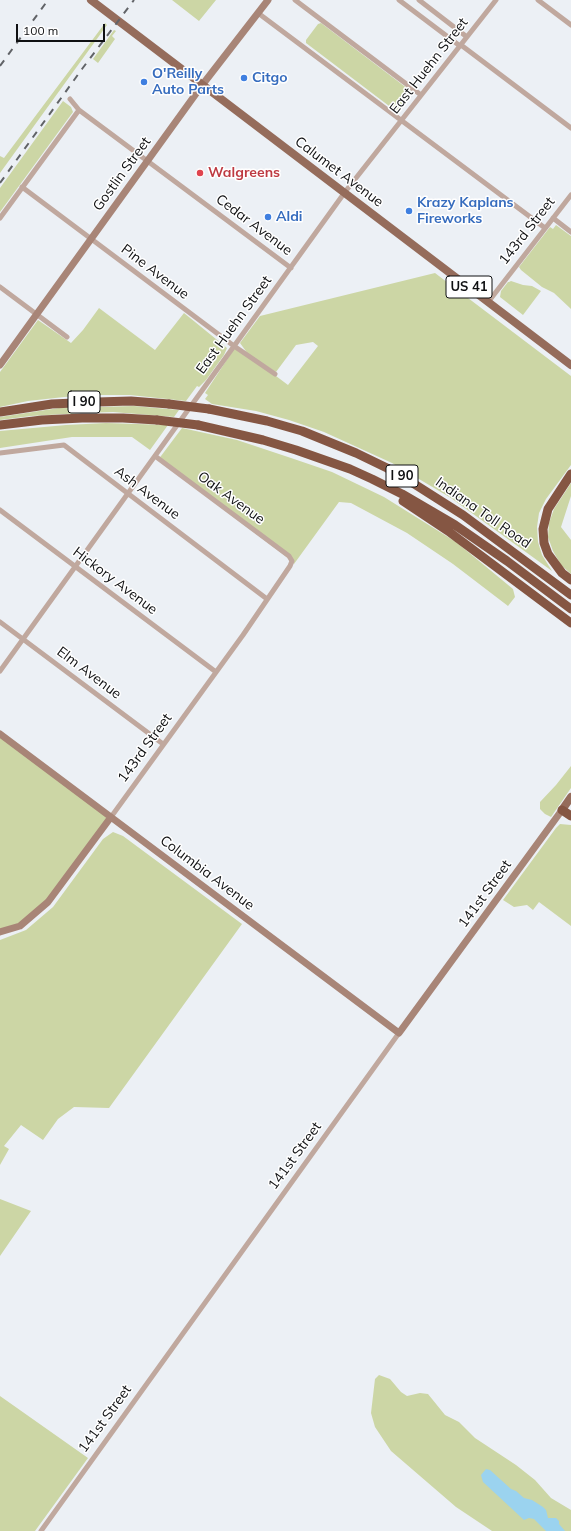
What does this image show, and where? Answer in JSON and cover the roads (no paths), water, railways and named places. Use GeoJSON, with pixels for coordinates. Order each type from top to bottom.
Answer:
{"type":"FeatureCollection","features":[{"type":"Feature","properties":{"kind":"highway","name":"Indiana Toll Road"},"geometry":{"type":"LineString","coordinates":[[0,412],[52,404],[131,401],[209,409],[267,421],[302,431],[356,453],[387,468],[428,491],[464,515],[571,595]]}},
{"type":"Feature","properties":{"kind":"highway","name":"Indiana Toll Road"},"geometry":{"type":"LineString","coordinates":[[0,425],[42,420],[82,418],[157,420],[198,425],[263,440],[296,450],[344,467],[402,494],[455,525],[507,561],[571,609]]}},
{"type":"Feature","properties":{"kind":"highway"},"geometry":{"type":"LineString","coordinates":[[571,474],[548,509],[543,529],[544,543],[548,554],[562,573],[571,580]]}},
{"type":"Feature","properties":{"kind":"highway"},"geometry":{"type":"LineString","coordinates":[[372,479],[448,531],[571,623]]}},
{"type":"Feature","properties":{"kind":"highway"},"geometry":{"type":"LineString","coordinates":[[566,808],[571,816]]}},
{"type":"Feature","properties":{"kind":"main road","name":"Calumet Avenue"},"geometry":{"type":"LineString","coordinates":[[91,0],[489,301],[571,365]]}},
{"type":"Feature","properties":{"kind":"main road","name":"141st Street"},"geometry":{"type":"LineString","coordinates":[[566,808],[571,797]]}},
{"type":"Feature","properties":{"kind":"street","name":"Gostlin Street"},"geometry":{"type":"LineString","coordinates":[[0,366],[203,84],[268,0]]}},
{"type":"Feature","properties":{"kind":"street"},"geometry":{"type":"LineString","coordinates":[[295,0],[421,95]]}},
{"type":"Feature","properties":{"kind":"street"},"geometry":{"type":"LineString","coordinates":[[399,0],[571,128]]}},
{"type":"Feature","properties":{"kind":"street"},"geometry":{"type":"LineString","coordinates":[[419,0],[467,37]]}},
{"type":"Feature","properties":{"kind":"street","name":"East Huehn Street"},"geometry":{"type":"LineString","coordinates":[[0,671],[345,192],[496,0]]}},
{"type":"Feature","properties":{"kind":"street"},"geometry":{"type":"LineString","coordinates":[[538,0],[571,25]]}},
{"type":"Feature","properties":{"kind":"street"},"geometry":{"type":"LineString","coordinates":[[258,13],[545,228]]}},
{"type":"Feature","properties":{"kind":"street","name":"Cedar Avenue"},"geometry":{"type":"LineString","coordinates":[[70,99],[79,110],[291,268]]}},
{"type":"Feature","properties":{"kind":"street"},"geometry":{"type":"LineString","coordinates":[[0,218],[79,110]]}},
{"type":"Feature","properties":{"kind":"street","name":"Pine Avenue"},"geometry":{"type":"LineString","coordinates":[[22,187],[234,346],[275,374]]}},
{"type":"Feature","properties":{"kind":"street","name":"143rd Street"},"geometry":{"type":"LineString","coordinates":[[489,301],[571,195]]}},
{"type":"Feature","properties":{"kind":"street"},"geometry":{"type":"LineString","coordinates":[[553,218],[571,232]]}},
{"type":"Feature","properties":{"kind":"street"},"geometry":{"type":"LineString","coordinates":[[0,287],[68,337]]}},
{"type":"Feature","properties":{"kind":"street","name":"Ash Avenue"},"geometry":{"type":"LineString","coordinates":[[0,453],[64,446],[267,599]]}},
{"type":"Feature","properties":{"kind":"street","name":"Oak Avenue"},"geometry":{"type":"LineString","coordinates":[[155,456],[289,556],[292,561]]}},
{"type":"Feature","properties":{"kind":"street","name":"Hickory Avenue"},"geometry":{"type":"LineString","coordinates":[[0,510],[216,672]]}},
{"type":"Feature","properties":{"kind":"street","name":"143rd Street"},"geometry":{"type":"LineString","coordinates":[[0,932],[20,926],[48,902],[216,672],[292,561]]}},
{"type":"Feature","properties":{"kind":"street","name":"Elm Avenue"},"geometry":{"type":"LineString","coordinates":[[0,622],[163,744]]}},
{"type":"Feature","properties":{"kind":"street","name":"Columbia Avenue"},"geometry":{"type":"LineString","coordinates":[[0,734],[399,1033]]}},
{"type":"Feature","properties":{"kind":"street","name":"141st Street"},"geometry":{"type":"LineString","coordinates":[[40,1531],[399,1033],[566,808]]}},
{"type":"Feature","properties":{"kind":"water"},"geometry":{"type":"Polygon","coordinates":[[[486,1469],[490,1470],[511,1489],[516,1491],[524,1498],[532,1500],[543,1507],[546,1510],[548,1518],[556,1518],[565,1531],[546,1531],[534,1519],[529,1518],[524,1520],[483,1482],[481,1475],[486,1469]]]}},
{"type":"Feature","properties":{"kind":"railway"},"geometry":{"type":"LineString","coordinates":[[0,66],[48,0]]}},
{"type":"Feature","properties":{"kind":"railway"},"geometry":{"type":"LineString","coordinates":[[0,183],[134,0]]}},
{"type":"Feature","properties":{"kind":"place","name":"Citgo"},"geometry":{"type":"Point","coordinates":[244,78]}},
{"type":"Feature","properties":{"kind":"place","name":"O'Reilly Auto Parts"},"geometry":{"type":"Point","coordinates":[144,82]}},
{"type":"Feature","properties":{"kind":"place","name":"Walgreens"},"geometry":{"type":"Point","coordinates":[200,173]}},
{"type":"Feature","properties":{"kind":"place","name":"Krazy Kaplans Fireworks"},"geometry":{"type":"Point","coordinates":[409,211]}},
{"type":"Feature","properties":{"kind":"place","name":"Aldi"},"geometry":{"type":"Point","coordinates":[268,217]}}]}
